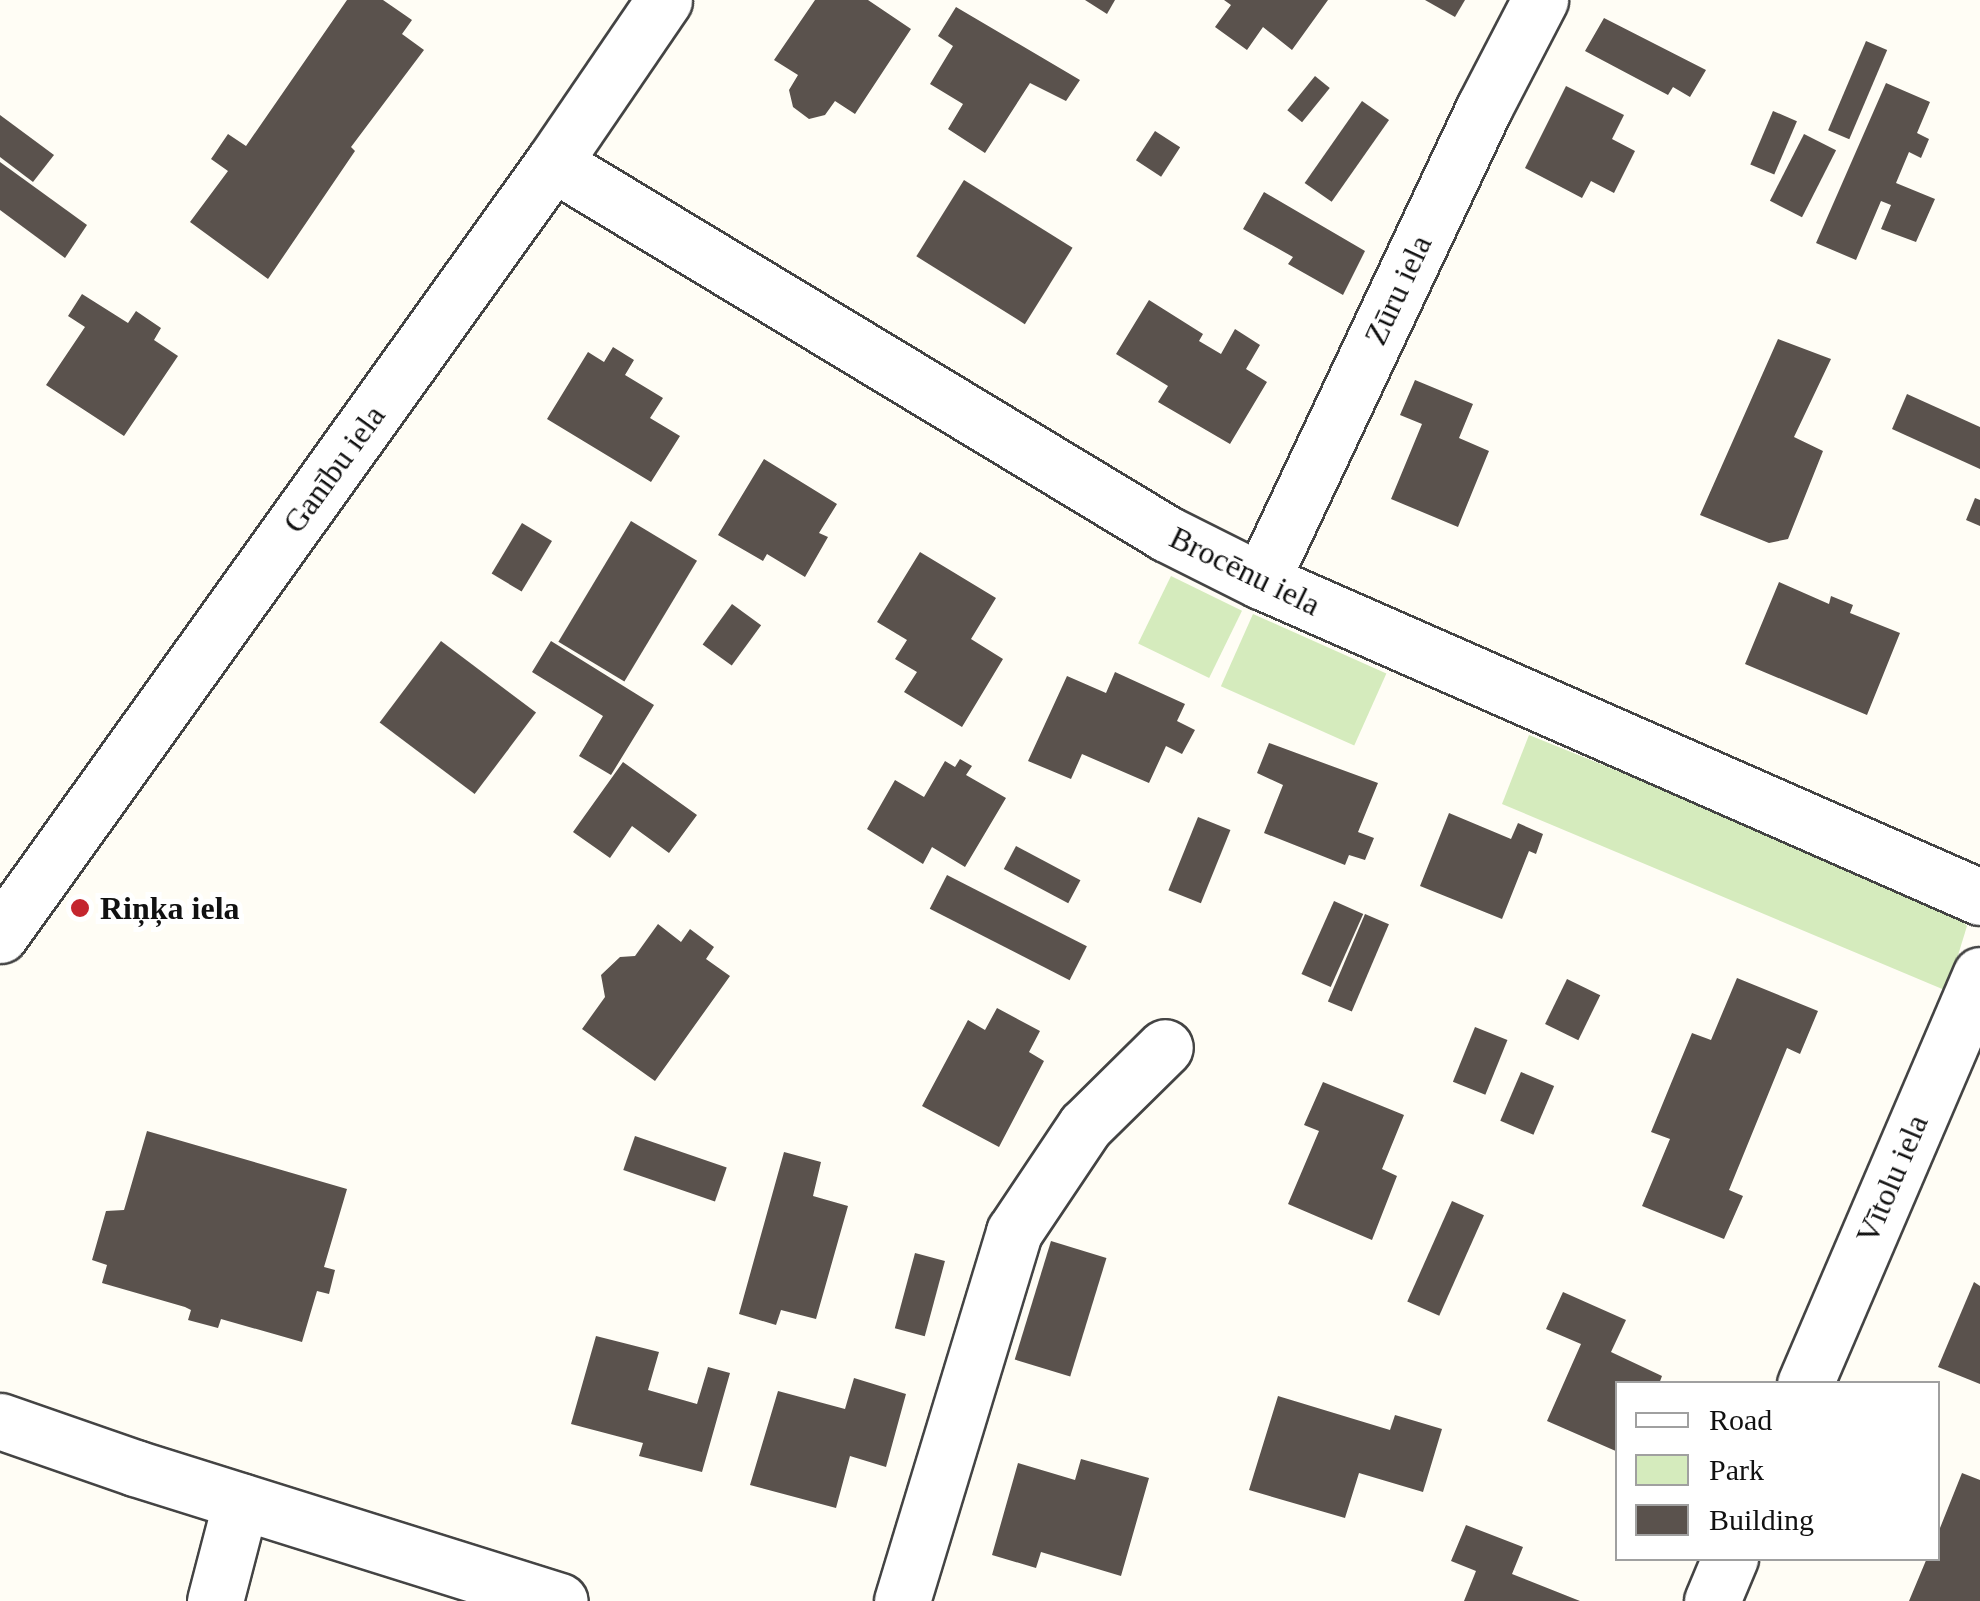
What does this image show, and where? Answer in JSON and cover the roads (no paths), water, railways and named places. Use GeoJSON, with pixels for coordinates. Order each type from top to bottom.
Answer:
{"type":"FeatureCollection","features":[{"type":"Feature","properties":{"kind":"street","name":"Ganību iela"},"geometry":{"type":"LineString","coordinates":[[0,935],[553,163],[664,0]]}},
{"type":"Feature","properties":{"kind":"street","name":"Zūru iela"},"geometry":{"type":"LineString","coordinates":[[1261,582],[1484,108],[1540,0]]}},
{"type":"Feature","properties":{"kind":"street","name":"Brocēnu iela"},"geometry":{"type":"LineString","coordinates":[[553,163],[1167,534],[1261,582],[1980,897]]}},
{"type":"Feature","properties":{"kind":"street","name":"Vītolu iela"},"geometry":{"type":"LineString","coordinates":[[1806,1381],[1980,975]]}},
{"type":"Feature","properties":{"kind":"street"},"geometry":{"type":"LineString","coordinates":[[902,1601],[1014,1232],[1085,1126],[1165,1046]]}},
{"type":"Feature","properties":{"kind":"street"},"geometry":{"type":"LineString","coordinates":[[0,1421],[560,1601]]}},
{"type":"Feature","properties":{"kind":"street"},"geometry":{"type":"LineString","coordinates":[[215,1601],[241,1501]]}},
{"type":"Feature","properties":{"kind":"street"},"geometry":{"type":"LineString","coordinates":[[1712,1601],[1729,1561]]}},
{"type":"Feature","properties":{"kind":"place","name":"Riņķa iela"},"geometry":{"type":"Point","coordinates":[80,908]}}]}
